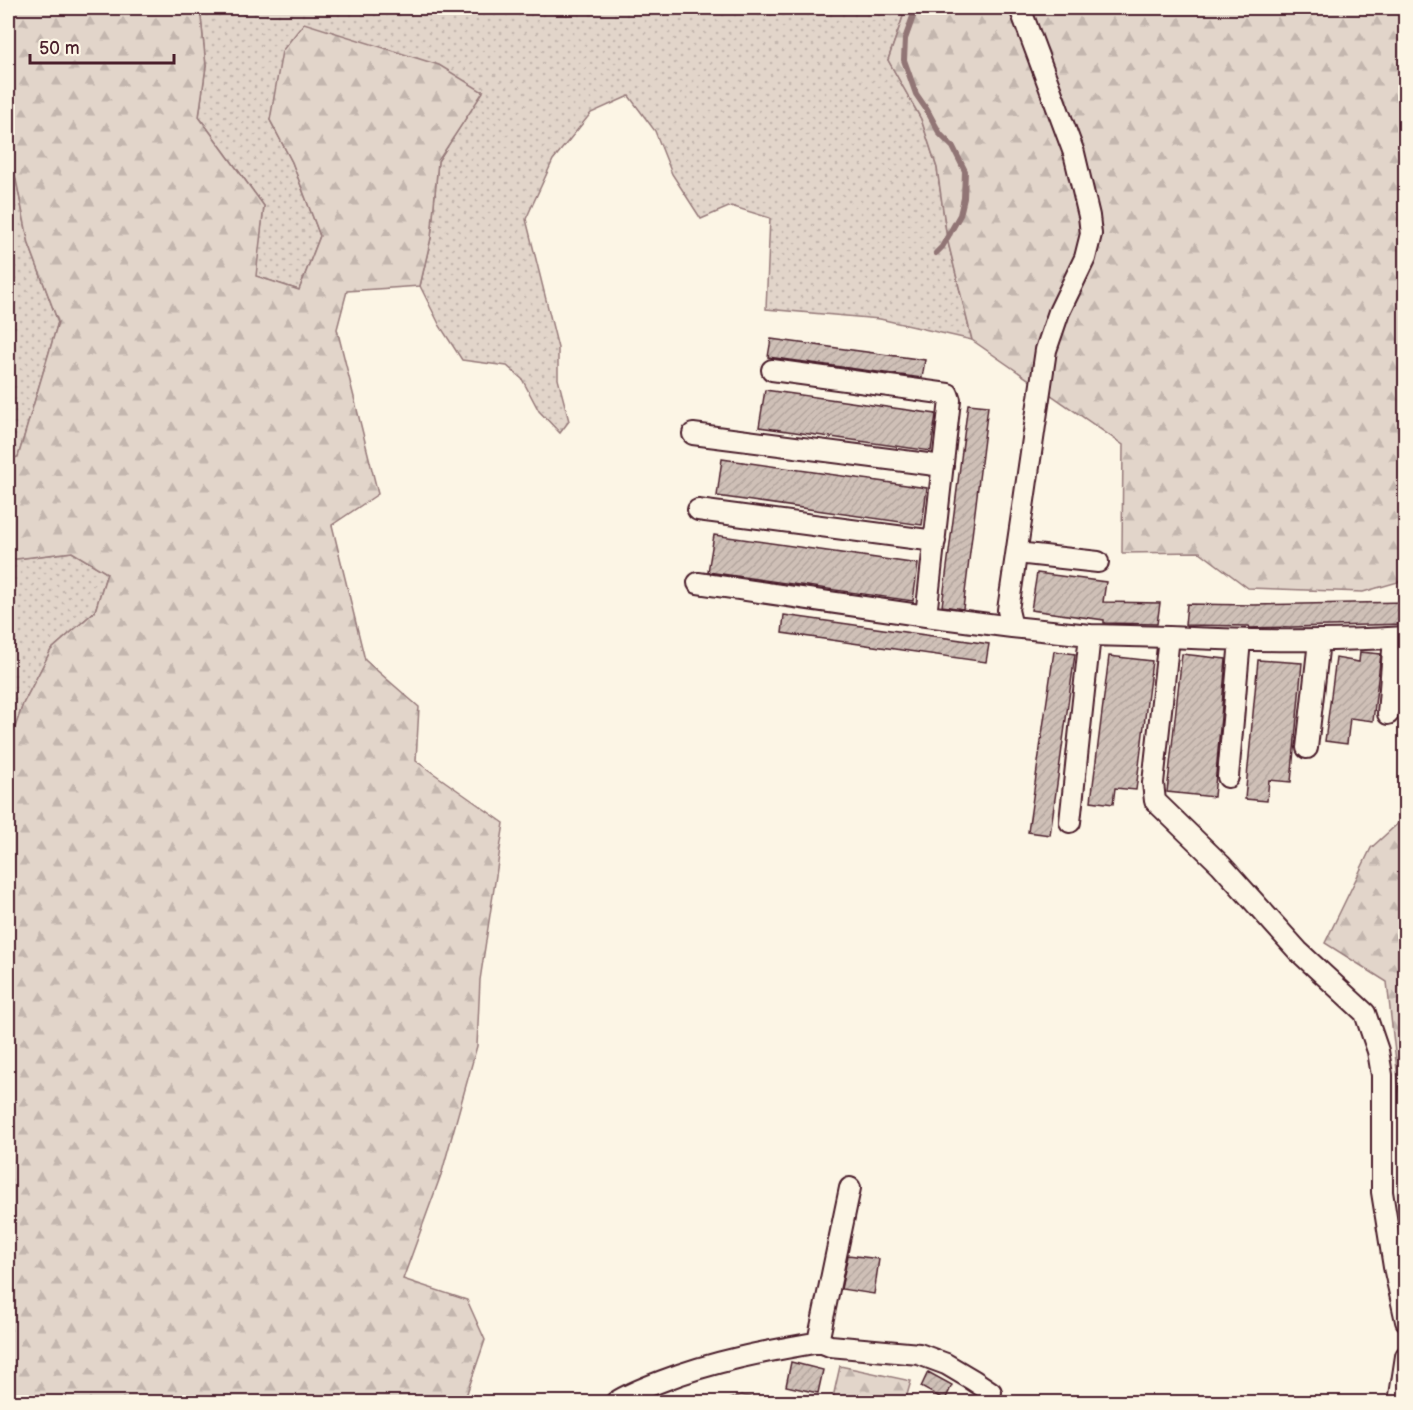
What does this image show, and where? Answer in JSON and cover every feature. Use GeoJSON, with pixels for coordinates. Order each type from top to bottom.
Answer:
{"type":"FeatureCollection","features":[{"type":"Feature","properties":{"kind":"street"},"geometry":{"type":"LineString","coordinates":[[1012,627],[1008,610],[1046,350],[1059,312],[1085,258],[1091,234],[1074,153],[1020,8]]}},
{"type":"Feature","properties":{"kind":"street"},"geometry":{"type":"LineString","coordinates":[[772,370],[948,394],[950,399],[926,616]]}},
{"type":"Feature","properties":{"kind":"street"},"geometry":{"type":"LineString","coordinates":[[693,434],[943,466]]}},
{"type":"Feature","properties":{"kind":"street"},"geometry":{"type":"LineString","coordinates":[[698,510],[935,541]]}},
{"type":"Feature","properties":{"kind":"street"},"geometry":{"type":"LineString","coordinates":[[1017,553],[1098,562]]}},
{"type":"Feature","properties":{"kind":"street"},"geometry":{"type":"LineString","coordinates":[[698,583],[926,616],[1090,635],[1318,641],[1400,637],[1388,714]]}},
{"type":"Feature","properties":{"kind":"street"},"geometry":{"type":"LineString","coordinates":[[1070,822],[1090,635]]}},
{"type":"Feature","properties":{"kind":"street"},"geometry":{"type":"LineString","coordinates":[[1169,637],[1153,783],[1155,801],[1221,865],[1298,951],[1365,1013],[1378,1051],[1382,1074],[1382,1192],[1394,1267],[1406,1321]]}},
{"type":"Feature","properties":{"kind":"street"},"geometry":{"type":"LineString","coordinates":[[1228,777],[1240,640]]}},
{"type":"Feature","properties":{"kind":"street"},"geometry":{"type":"LineString","coordinates":[[1307,748],[1318,641]]}},
{"type":"Feature","properties":{"kind":"street"},"geometry":{"type":"LineString","coordinates":[[820,1342],[819,1337],[850,1188]]}},
{"type":"Feature","properties":{"kind":"street"},"geometry":{"type":"LineString","coordinates":[[616,1402],[627,1395],[688,1372],[756,1353],[820,1342],[830,1346],[919,1354],[946,1364],[993,1399]]}},
{"type":"Feature","properties":{"kind":"street"},"geometry":{"type":"LineString","coordinates":[[1400,1402],[1406,1356]]}},
{"type":"Feature","properties":{"kind":"green space"},"geometry":{"type":"Polygon","coordinates":[[[8,8],[200,8],[206,66],[199,117],[264,206],[256,276],[299,290],[320,236],[292,162],[270,120],[282,51],[304,23],[439,65],[483,92],[438,161],[431,238],[420,286],[347,291],[337,329],[378,494],[332,525],[365,660],[419,707],[416,761],[504,823],[480,980],[477,1046],[442,1172],[403,1279],[467,1300],[485,1340],[464,1402],[8,1402],[8,748],[23,704],[51,650],[95,611],[107,573],[72,552],[8,560],[8,460],[18,457],[58,322],[29,244],[8,140],[12,73],[8,72],[8,8]]]}},
{"type":"Feature","properties":{"kind":"green space"},"geometry":{"type":"Polygon","coordinates":[[[200,8],[906,8],[888,60],[921,119],[937,168],[947,238],[972,340],[880,319],[766,309],[770,218],[731,206],[701,219],[672,174],[655,131],[629,96],[591,113],[553,160],[526,219],[558,348],[558,379],[569,421],[560,433],[539,411],[522,379],[507,366],[462,360],[440,326],[420,286],[431,238],[438,161],[483,91],[270,120],[292,162],[320,236],[299,290],[255,276],[264,206],[199,117],[206,66],[200,8]]]}},
{"type":"Feature","properties":{"kind":"green space"},"geometry":{"type":"Polygon","coordinates":[[[906,8],[1405,8],[1405,580],[1363,592],[1248,588],[1200,552],[1122,553],[1123,445],[972,340],[947,238],[937,168],[921,119],[888,60],[906,8]]]}},
{"type":"Feature","properties":{"kind":"green space"},"geometry":{"type":"Polygon","coordinates":[[[8,140],[29,244],[58,322],[18,457],[8,460],[8,140]]]}},
{"type":"Feature","properties":{"kind":"green space"},"geometry":{"type":"Polygon","coordinates":[[[72,552],[107,573],[95,611],[51,650],[23,704],[8,748],[8,560],[72,552]]]}},
{"type":"Feature","properties":{"kind":"green space"},"geometry":{"type":"Polygon","coordinates":[[[1405,817],[1405,1141],[1387,982],[1325,943],[1371,848],[1405,817]]]}},
{"type":"Feature","properties":{"kind":"green space"},"geometry":{"type":"Polygon","coordinates":[[[840,1366],[911,1381],[905,1402],[832,1402],[840,1366]]]}},
{"type":"Feature","properties":{"kind":"green space"},"geometry":{"type":"Polygon","coordinates":[[[741,1395],[771,1402],[723,1402],[741,1395]]]}},
{"type":"Feature","properties":{"kind":"building"},"geometry":{"type":"Polygon","coordinates":[[[771,339],[925,360],[922,378],[768,357],[771,339]]]}},
{"type":"Feature","properties":{"kind":"building"},"geometry":{"type":"Polygon","coordinates":[[[765,390],[936,414],[931,451],[759,427],[765,390]]]}},
{"type":"Feature","properties":{"kind":"building"},"geometry":{"type":"Polygon","coordinates":[[[968,404],[988,406],[963,609],[942,606],[968,404]]]}},
{"type":"Feature","properties":{"kind":"building"},"geometry":{"type":"Polygon","coordinates":[[[722,459],[927,488],[922,525],[717,496],[722,459]]]}},
{"type":"Feature","properties":{"kind":"building"},"geometry":{"type":"Polygon","coordinates":[[[714,535],[918,564],[913,601],[708,572],[714,535]]]}},
{"type":"Feature","properties":{"kind":"building"},"geometry":{"type":"Polygon","coordinates":[[[1037,573],[1106,582],[1103,602],[1160,603],[1157,624],[1104,623],[1104,620],[1031,610],[1037,573]]]}},
{"type":"Feature","properties":{"kind":"building"},"geometry":{"type":"Polygon","coordinates":[[[1406,602],[1406,624],[1250,628],[1249,626],[1185,625],[1187,604],[1406,602]]]}},
{"type":"Feature","properties":{"kind":"building"},"geometry":{"type":"Polygon","coordinates":[[[784,615],[989,644],[986,662],[782,633],[784,615]]]}},
{"type":"Feature","properties":{"kind":"building"},"geometry":{"type":"Polygon","coordinates":[[[1054,651],[1075,654],[1050,835],[1028,832],[1054,651]]]}},
{"type":"Feature","properties":{"kind":"building"},"geometry":{"type":"Polygon","coordinates":[[[1360,652],[1381,654],[1373,721],[1350,718],[1347,744],[1325,741],[1336,658],[1359,662],[1360,652]]]}},
{"type":"Feature","properties":{"kind":"building"},"geometry":{"type":"Polygon","coordinates":[[[1182,654],[1226,659],[1214,797],[1167,792],[1182,654]]]}},
{"type":"Feature","properties":{"kind":"building"},"geometry":{"type":"Polygon","coordinates":[[[1109,656],[1152,661],[1136,790],[1115,788],[1113,804],[1091,801],[1109,656]]]}},
{"type":"Feature","properties":{"kind":"building"},"geometry":{"type":"Polygon","coordinates":[[[1258,660],[1302,663],[1291,782],[1269,780],[1267,801],[1245,799],[1258,660]]]}},
{"type":"Feature","properties":{"kind":"building"},"geometry":{"type":"Polygon","coordinates":[[[848,1255],[879,1259],[874,1294],[841,1289],[848,1255]]]}},
{"type":"Feature","properties":{"kind":"building"},"geometry":{"type":"Polygon","coordinates":[[[791,1362],[823,1370],[818,1393],[786,1386],[791,1362]]]}},
{"type":"Feature","properties":{"kind":"building"},"geometry":{"type":"Polygon","coordinates":[[[928,1372],[952,1385],[945,1400],[921,1387],[928,1372]]]}},
{"type":"Feature","properties":{"kind":"waterway"},"geometry":{"type":"LineString","coordinates":[[916,8],[905,39],[904,60],[916,94],[940,134],[953,147],[965,171],[964,198],[960,215],[942,247],[936,253]]}}]}
